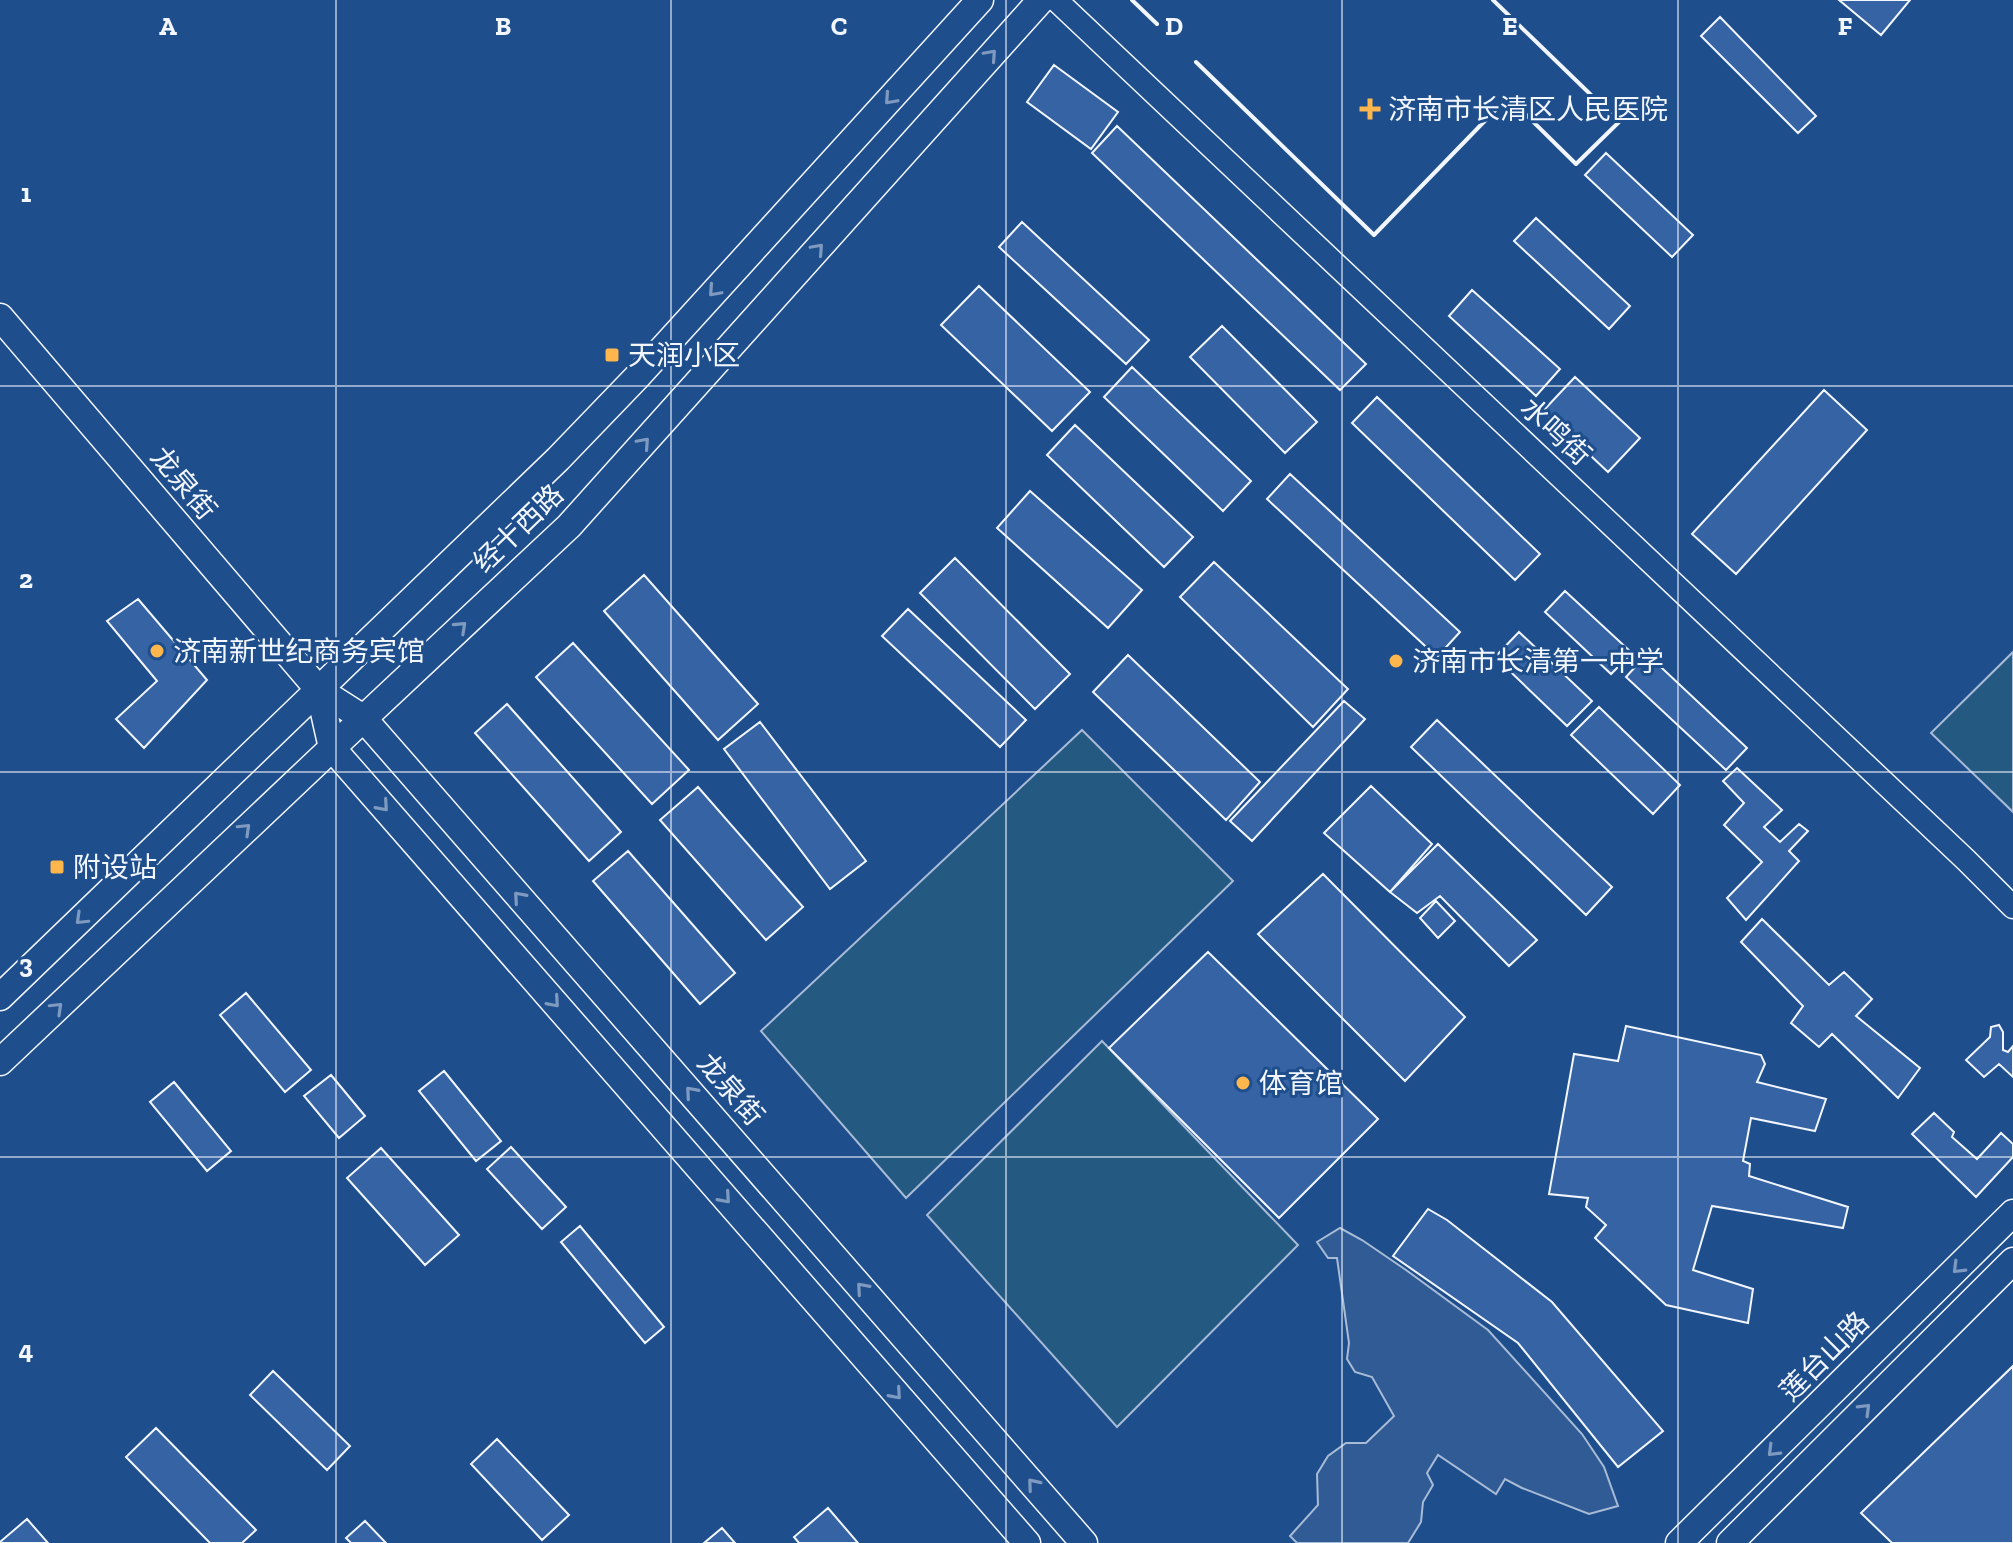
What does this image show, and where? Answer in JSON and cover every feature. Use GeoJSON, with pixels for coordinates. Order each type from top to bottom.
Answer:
{"type":"FeatureCollection","features":[{"type":"Feature","properties":{"kind":"main road","name":"经十西路"},"geometry":{"type":"LineString","coordinates":[[0,997],[558,459],[980,0]]}},
{"type":"Feature","properties":{"kind":"main road","name":"经十西路"},"geometry":{"type":"LineString","coordinates":[[0,1062],[569,526],[1041,0]]}},
{"type":"Feature","properties":{"kind":"main road","name":"龙泉街"},"geometry":{"type":"LineString","coordinates":[[0,317],[319,690],[363,718],[1084,1543]]}},
{"type":"Feature","properties":{"kind":"main road","name":"龙泉街"},"geometry":{"type":"LineString","coordinates":[[319,690],[332,748],[1027,1543]]}},
{"type":"Feature","properties":{"kind":"main road","name":"莲台山路"},"geometry":{"type":"LineString","coordinates":[[1679,1543],[2013,1213]]}},
{"type":"Feature","properties":{"kind":"main road"},"geometry":{"type":"LineString","coordinates":[[1730,1543],[2013,1261]]}},
{"type":"Feature","properties":{"kind":"street","name":"水鸣街"},"geometry":{"type":"LineString","coordinates":[[1056,0],[2013,907]]}},
{"type":"Feature","properties":{"kind":"shaded area"},"geometry":{"type":"Polygon","coordinates":[[[2013,652],[2013,812],[1931,733],[2013,652]]]}},
{"type":"Feature","properties":{"kind":"shaded area"},"geometry":{"type":"Polygon","coordinates":[[[1082,730],[1233,881],[906,1198],[761,1031],[1082,730]]]}},
{"type":"Feature","properties":{"kind":"shaded area"},"geometry":{"type":"Polygon","coordinates":[[[1102,1041],[1298,1245],[1117,1427],[927,1215],[1102,1041]]]}},
{"type":"Feature","properties":{"kind":"shaded area"},"geometry":{"type":"Polygon","coordinates":[[[1340,1228],[1406,1270],[1488,1330],[1582,1434],[1604,1467],[1618,1506],[1589,1514],[1505,1479],[1496,1494],[1438,1455],[1427,1473],[1433,1485],[1423,1502],[1421,1522],[1408,1543],[1297,1543],[1290,1536],[1318,1505],[1317,1474],[1328,1456],[1346,1443],[1366,1443],[1394,1416],[1372,1377],[1355,1372],[1347,1359],[1349,1343],[1337,1258],[1328,1258],[1317,1242],[1340,1228]]]}},
{"type":"Feature","properties":{"kind":"building"},"geometry":{"type":"Polygon","coordinates":[[[1839,0],[1910,0],[1881,35],[1839,0]]]}},
{"type":"Feature","properties":{"kind":"building"},"geometry":{"type":"Polygon","coordinates":[[[1720,17],[1816,116],[1798,133],[1701,36],[1720,17]]]}},
{"type":"Feature","properties":{"kind":"building"},"geometry":{"type":"Polygon","coordinates":[[[1054,65],[1118,112],[1091,149],[1027,102],[1054,65]]]}},
{"type":"Feature","properties":{"kind":"building"},"geometry":{"type":"Polygon","coordinates":[[[1117,126],[1366,364],[1340,390],[1092,153],[1117,126]]]}},
{"type":"Feature","properties":{"kind":"building"},"geometry":{"type":"Polygon","coordinates":[[[1606,153],[1693,235],[1672,257],[1585,175],[1606,153]]]}},
{"type":"Feature","properties":{"kind":"building"},"geometry":{"type":"Polygon","coordinates":[[[1536,218],[1630,306],[1609,329],[1514,241],[1536,218]]]}},
{"type":"Feature","properties":{"kind":"building"},"geometry":{"type":"Polygon","coordinates":[[[1022,222],[1149,340],[1126,364],[999,247],[1022,222]]]}},
{"type":"Feature","properties":{"kind":"building"},"geometry":{"type":"Polygon","coordinates":[[[979,286],[1090,392],[1052,431],[941,325],[979,286]]]}},
{"type":"Feature","properties":{"kind":"building"},"geometry":{"type":"Polygon","coordinates":[[[1472,290],[1560,369],[1536,396],[1449,316],[1472,290]]]}},
{"type":"Feature","properties":{"kind":"building"},"geometry":{"type":"Polygon","coordinates":[[[1222,326],[1317,422],[1285,453],[1190,357],[1222,326]]]}},
{"type":"Feature","properties":{"kind":"building"},"geometry":{"type":"Polygon","coordinates":[[[1132,367],[1251,481],[1223,511],[1104,397],[1132,367]]]}},
{"type":"Feature","properties":{"kind":"building"},"geometry":{"type":"Polygon","coordinates":[[[1575,377],[1640,438],[1608,472],[1543,411],[1575,377]]]}},
{"type":"Feature","properties":{"kind":"building"},"geometry":{"type":"Polygon","coordinates":[[[1824,390],[1867,430],[1736,574],[1692,534],[1824,390]]]}},
{"type":"Feature","properties":{"kind":"building"},"geometry":{"type":"Polygon","coordinates":[[[1377,397],[1540,554],[1515,580],[1352,423],[1377,397]]]}},
{"type":"Feature","properties":{"kind":"building"},"geometry":{"type":"Polygon","coordinates":[[[1075,425],[1193,537],[1164,567],[1047,455],[1075,425]]]}},
{"type":"Feature","properties":{"kind":"building"},"geometry":{"type":"Polygon","coordinates":[[[1290,474],[1460,632],[1437,657],[1267,499],[1290,474]]]}},
{"type":"Feature","properties":{"kind":"building"},"geometry":{"type":"Polygon","coordinates":[[[1030,491],[1142,590],[1108,628],[997,528],[1030,491]]]}},
{"type":"Feature","properties":{"kind":"building"},"geometry":{"type":"Polygon","coordinates":[[[955,558],[1070,674],[1035,709],[920,593],[955,558]]]}},
{"type":"Feature","properties":{"kind":"building"},"geometry":{"type":"Polygon","coordinates":[[[1214,562],[1348,689],[1313,727],[1180,597],[1214,562]]]}},
{"type":"Feature","properties":{"kind":"building"},"geometry":{"type":"Polygon","coordinates":[[[644,575],[758,704],[718,740],[604,611],[644,575]]]}},
{"type":"Feature","properties":{"kind":"building"},"geometry":{"type":"Polygon","coordinates":[[[1565,591],[1632,653],[1611,674],[1545,612],[1565,591]]]}},
{"type":"Feature","properties":{"kind":"building","name":"济南新世纪商务宾馆"},"geometry":{"type":"Polygon","coordinates":[[[138,599],[207,680],[144,748],[116,719],[157,681],[107,621],[138,599]]]}},
{"type":"Feature","properties":{"kind":"building"},"geometry":{"type":"Polygon","coordinates":[[[908,609],[1026,720],[1000,747],[882,636],[908,609]]]}},
{"type":"Feature","properties":{"kind":"building"},"geometry":{"type":"Polygon","coordinates":[[[1519,632],[1592,701],[1567,726],[1495,657],[1519,632]]]}},
{"type":"Feature","properties":{"kind":"building"},"geometry":{"type":"Polygon","coordinates":[[[573,643],[689,770],[652,804],[536,677],[573,643]]]}},
{"type":"Feature","properties":{"kind":"building"},"geometry":{"type":"Polygon","coordinates":[[[1647,654],[1747,748],[1726,770],[1626,677],[1647,654]]]}},
{"type":"Feature","properties":{"kind":"building"},"geometry":{"type":"Polygon","coordinates":[[[1128,655],[1260,782],[1226,820],[1093,692],[1128,655]]]}},
{"type":"Feature","properties":{"kind":"building"},"geometry":{"type":"Polygon","coordinates":[[[1344,701],[1365,719],[1252,841],[1230,821],[1344,701]]]}},
{"type":"Feature","properties":{"kind":"building"},"geometry":{"type":"Polygon","coordinates":[[[507,704],[621,832],[589,861],[475,733],[507,704]]]}},
{"type":"Feature","properties":{"kind":"building"},"geometry":{"type":"Polygon","coordinates":[[[1599,707],[1680,785],[1653,814],[1571,735],[1599,707]]]}},
{"type":"Feature","properties":{"kind":"building"},"geometry":{"type":"Polygon","coordinates":[[[1437,720],[1612,887],[1586,915],[1411,747],[1437,720]]]}},
{"type":"Feature","properties":{"kind":"building"},"geometry":{"type":"Polygon","coordinates":[[[760,722],[866,861],[830,889],[724,749],[760,722]]]}},
{"type":"Feature","properties":{"kind":"building"},"geometry":{"type":"Polygon","coordinates":[[[1737,768],[1782,810],[1764,827],[1780,842],[1799,824],[1808,831],[1789,851],[1799,861],[1746,920],[1727,898],[1762,862],[1724,825],[1744,803],[1723,781],[1737,768]]]}},
{"type":"Feature","properties":{"kind":"building"},"geometry":{"type":"Polygon","coordinates":[[[1371,786],[1432,844],[1390,892],[1324,833],[1371,786]]]}},
{"type":"Feature","properties":{"kind":"building"},"geometry":{"type":"Polygon","coordinates":[[[698,787],[803,907],[766,940],[660,820],[698,787]]]}},
{"type":"Feature","properties":{"kind":"building"},"geometry":{"type":"Polygon","coordinates":[[[1438,844],[1537,940],[1509,966],[1440,896],[1417,913],[1390,892],[1438,844]]]}},
{"type":"Feature","properties":{"kind":"building"},"geometry":{"type":"Polygon","coordinates":[[[628,851],[735,973],[700,1004],[593,881],[628,851]]]}},
{"type":"Feature","properties":{"kind":"building"},"geometry":{"type":"Polygon","coordinates":[[[1323,874],[1465,1017],[1405,1081],[1258,934],[1323,874]]]}},
{"type":"Feature","properties":{"kind":"building"},"geometry":{"type":"Polygon","coordinates":[[[1436,901],[1455,921],[1438,938],[1420,918],[1436,901]]]}},
{"type":"Feature","properties":{"kind":"building"},"geometry":{"type":"Polygon","coordinates":[[[1762,919],[1829,985],[1844,972],[1872,999],[1856,1016],[1920,1068],[1898,1098],[1832,1034],[1819,1047],[1791,1023],[1803,1006],[1741,942],[1762,919]]]}},
{"type":"Feature","properties":{"kind":"building","name":"体育馆"},"geometry":{"type":"Polygon","coordinates":[[[1208,952],[1378,1119],[1279,1218],[1109,1048],[1208,952]]]}},
{"type":"Feature","properties":{"kind":"building"},"geometry":{"type":"Polygon","coordinates":[[[246,993],[311,1070],[285,1092],[220,1015],[246,993]]]}},
{"type":"Feature","properties":{"kind":"building"},"geometry":{"type":"Polygon","coordinates":[[[1999,1025],[2003,1032],[2003,1050],[2008,1052],[2013,1046],[2013,1077],[1999,1064],[1984,1077],[1966,1060],[1990,1037],[1991,1027],[1999,1025]]]}},
{"type":"Feature","properties":{"kind":"building"},"geometry":{"type":"Polygon","coordinates":[[[1626,1026],[1761,1055],[1765,1064],[1757,1082],[1826,1099],[1815,1131],[1751,1118],[1743,1161],[1750,1164],[1749,1176],[1848,1207],[1843,1228],[1712,1206],[1693,1270],[1753,1289],[1748,1323],[1666,1305],[1595,1238],[1606,1225],[1586,1207],[1588,1198],[1549,1194],[1574,1054],[1618,1061],[1626,1026]]]}},
{"type":"Feature","properties":{"kind":"building"},"geometry":{"type":"Polygon","coordinates":[[[444,1071],[501,1141],[476,1161],[419,1091],[444,1071]]]}},
{"type":"Feature","properties":{"kind":"building"},"geometry":{"type":"Polygon","coordinates":[[[331,1075],[365,1116],[339,1138],[304,1096],[331,1075]]]}},
{"type":"Feature","properties":{"kind":"building"},"geometry":{"type":"Polygon","coordinates":[[[174,1082],[231,1151],[207,1171],[150,1102],[174,1082]]]}},
{"type":"Feature","properties":{"kind":"building"},"geometry":{"type":"Polygon","coordinates":[[[1934,1113],[1954,1132],[1952,1137],[1977,1159],[2001,1133],[2013,1144],[2013,1157],[1976,1197],[1912,1134],[1934,1113]]]}},
{"type":"Feature","properties":{"kind":"building"},"geometry":{"type":"Polygon","coordinates":[[[511,1147],[566,1207],[542,1229],[487,1169],[511,1147]]]}},
{"type":"Feature","properties":{"kind":"building"},"geometry":{"type":"Polygon","coordinates":[[[381,1148],[459,1235],[425,1265],[347,1178],[381,1148]]]}},
{"type":"Feature","properties":{"kind":"building"},"geometry":{"type":"Polygon","coordinates":[[[1428,1209],[1447,1220],[1552,1302],[1663,1431],[1618,1467],[1518,1343],[1393,1256],[1428,1209]]]}},
{"type":"Feature","properties":{"kind":"building"},"geometry":{"type":"Polygon","coordinates":[[[580,1226],[664,1327],[645,1343],[561,1242],[580,1226]]]}},
{"type":"Feature","properties":{"kind":"building"},"geometry":{"type":"Polygon","coordinates":[[[2013,1366],[2013,1543],[1892,1543],[1861,1513],[2013,1366]]]}},
{"type":"Feature","properties":{"kind":"building"},"geometry":{"type":"Polygon","coordinates":[[[273,1371],[350,1446],[327,1470],[250,1395],[273,1371]]]}},
{"type":"Feature","properties":{"kind":"building"},"geometry":{"type":"Polygon","coordinates":[[[156,1428],[256,1530],[242,1543],[210,1543],[126,1457],[156,1428]]]}},
{"type":"Feature","properties":{"kind":"building"},"geometry":{"type":"Polygon","coordinates":[[[497,1439],[569,1515],[542,1540],[471,1464],[497,1439]]]}},
{"type":"Feature","properties":{"kind":"building"},"geometry":{"type":"Polygon","coordinates":[[[828,1508],[858,1543],[799,1543],[794,1537],[828,1508]]]}},
{"type":"Feature","properties":{"kind":"building"},"geometry":{"type":"Polygon","coordinates":[[[27,1519],[48,1543],[0,1543],[0,1542],[27,1519]]]}},
{"type":"Feature","properties":{"kind":"building"},"geometry":{"type":"Polygon","coordinates":[[[365,1521],[386,1543],[351,1543],[346,1538],[365,1521]]]}},
{"type":"Feature","properties":{"kind":"building"},"geometry":{"type":"Polygon","coordinates":[[[722,1528],[735,1543],[704,1543],[722,1528]]]}},
{"type":"Feature","properties":{"kind":"wall"},"geometry":{"type":"LineString","coordinates":[[1132,0],[1157,24]]}},
{"type":"Feature","properties":{"kind":"wall"},"geometry":{"type":"LineString","coordinates":[[1196,62],[1374,235],[1508,97],[1576,164],[1619,122],[1493,0]]}},
{"type":"Feature","properties":{"kind":"place","name":"济南市长清区人民医院"},"geometry":{"type":"Point","coordinates":[1370,109]}},
{"type":"Feature","properties":{"kind":"place","name":"天润小区"},"geometry":{"type":"Point","coordinates":[612,355]}},
{"type":"Feature","properties":{"kind":"place","name":"济南新世纪商务宾馆"},"geometry":{"type":"Point","coordinates":[157,651]}},
{"type":"Feature","properties":{"kind":"place","name":"济南市长清第一中学"},"geometry":{"type":"Point","coordinates":[1396,661]}},
{"type":"Feature","properties":{"kind":"place","name":"附设站"},"geometry":{"type":"Point","coordinates":[57,867]}},
{"type":"Feature","properties":{"kind":"place","name":"体育馆"},"geometry":{"type":"Point","coordinates":[1243,1083]}}]}
